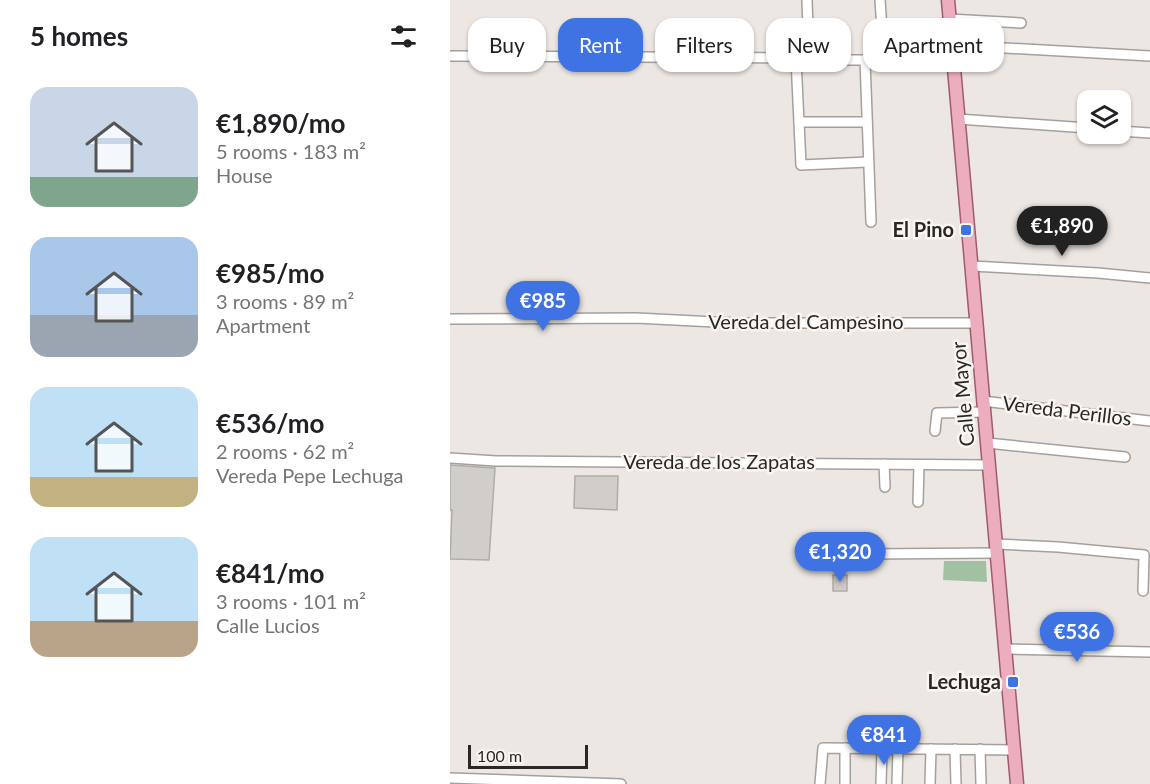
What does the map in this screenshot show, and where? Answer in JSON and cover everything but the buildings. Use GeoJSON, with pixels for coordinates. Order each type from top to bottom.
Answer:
{"type":"FeatureCollection","features":[{"type":"Feature","properties":{"kind":"main road","name":"Calle Mayor"},"geometry":{"type":"LineString","coordinates":[[948,0],[949,18]]}},
{"type":"Feature","properties":{"kind":"main road","name":"Calle Mayor"},"geometry":{"type":"LineString","coordinates":[[954,72],[1017,784]]}},
{"type":"Feature","properties":{"kind":"street"},"geometry":{"type":"LineString","coordinates":[[807,0],[808,18]]}},
{"type":"Feature","properties":{"kind":"street"},"geometry":{"type":"LineString","coordinates":[[879,0],[881,18]]}},
{"type":"Feature","properties":{"kind":"street"},"geometry":{"type":"LineString","coordinates":[[1004,23],[1021,23]]}},
{"type":"Feature","properties":{"kind":"street"},"geometry":{"type":"LineString","coordinates":[[1004,48],[1150,56]]}},
{"type":"Feature","properties":{"kind":"street"},"geometry":{"type":"LineString","coordinates":[[450,56],[766,59]]}},
{"type":"Feature","properties":{"kind":"street"},"geometry":{"type":"LineString","coordinates":[[797,72],[801,165],[868,162]]}},
{"type":"Feature","properties":{"kind":"street"},"geometry":{"type":"LineString","coordinates":[[865,72],[871,222]]}},
{"type":"Feature","properties":{"kind":"street"},"geometry":{"type":"LineString","coordinates":[[958,119],[1077,127]]}},
{"type":"Feature","properties":{"kind":"street"},"geometry":{"type":"LineString","coordinates":[[799,122],[867,122]]}},
{"type":"Feature","properties":{"kind":"street"},"geometry":{"type":"LineString","coordinates":[[1131,132],[1150,133]]}},
{"type":"Feature","properties":{"kind":"street"},"geometry":{"type":"LineString","coordinates":[[972,266],[1150,278]]}},
{"type":"Feature","properties":{"kind":"street","name":"Vereda del Campesino"},"geometry":{"type":"LineString","coordinates":[[450,319],[636,318],[735,323],[976,323]]}},
{"type":"Feature","properties":{"kind":"street","name":"Vereda Perillos"},"geometry":{"type":"LineString","coordinates":[[935,431],[937,413],[984,406],[1150,421]]}},
{"type":"Feature","properties":{"kind":"street"},"geometry":{"type":"LineString","coordinates":[[987,443],[1125,457]]}},
{"type":"Feature","properties":{"kind":"street","name":"Vereda de los Zapatas"},"geometry":{"type":"LineString","coordinates":[[450,458],[496,461],[989,465]]}},
{"type":"Feature","properties":{"kind":"street"},"geometry":{"type":"LineString","coordinates":[[884,464],[885,488]]}},
{"type":"Feature","properties":{"kind":"street"},"geometry":{"type":"LineString","coordinates":[[918,502],[919,465]]}},
{"type":"Feature","properties":{"kind":"street"},"geometry":{"type":"LineString","coordinates":[[867,554],[996,549],[1144,555],[1143,591]]}},
{"type":"Feature","properties":{"kind":"street"},"geometry":{"type":"LineString","coordinates":[[1005,649],[1150,652]]}},
{"type":"Feature","properties":{"kind":"street"},"geometry":{"type":"LineString","coordinates":[[819,784],[823,748],[1014,750]]}},
{"type":"Feature","properties":{"kind":"street"},"geometry":{"type":"LineString","coordinates":[[844,784],[845,748]]}},
{"type":"Feature","properties":{"kind":"street"},"geometry":{"type":"LineString","coordinates":[[881,784],[882,749]]}},
{"type":"Feature","properties":{"kind":"street"},"geometry":{"type":"LineString","coordinates":[[897,784],[898,749]]}},
{"type":"Feature","properties":{"kind":"street"},"geometry":{"type":"LineString","coordinates":[[930,784],[931,749]]}},
{"type":"Feature","properties":{"kind":"street"},"geometry":{"type":"LineString","coordinates":[[955,749],[956,784]]}},
{"type":"Feature","properties":{"kind":"street"},"geometry":{"type":"LineString","coordinates":[[980,749],[981,784]]}},
{"type":"Feature","properties":{"kind":"street"},"geometry":{"type":"LineString","coordinates":[[450,778],[621,784]]}},
{"type":"Feature","properties":{"kind":"green space"},"geometry":{"type":"Polygon","coordinates":[[[944,561],[986,561],[987,582],[943,580],[944,561]]]}},
{"type":"Feature","properties":{"kind":"place","name":"El Pino"},"geometry":{"type":"Point","coordinates":[966,230]}},
{"type":"Feature","properties":{"kind":"place","name":"Lechuga"},"geometry":{"type":"Point","coordinates":[1013,682]}}]}
